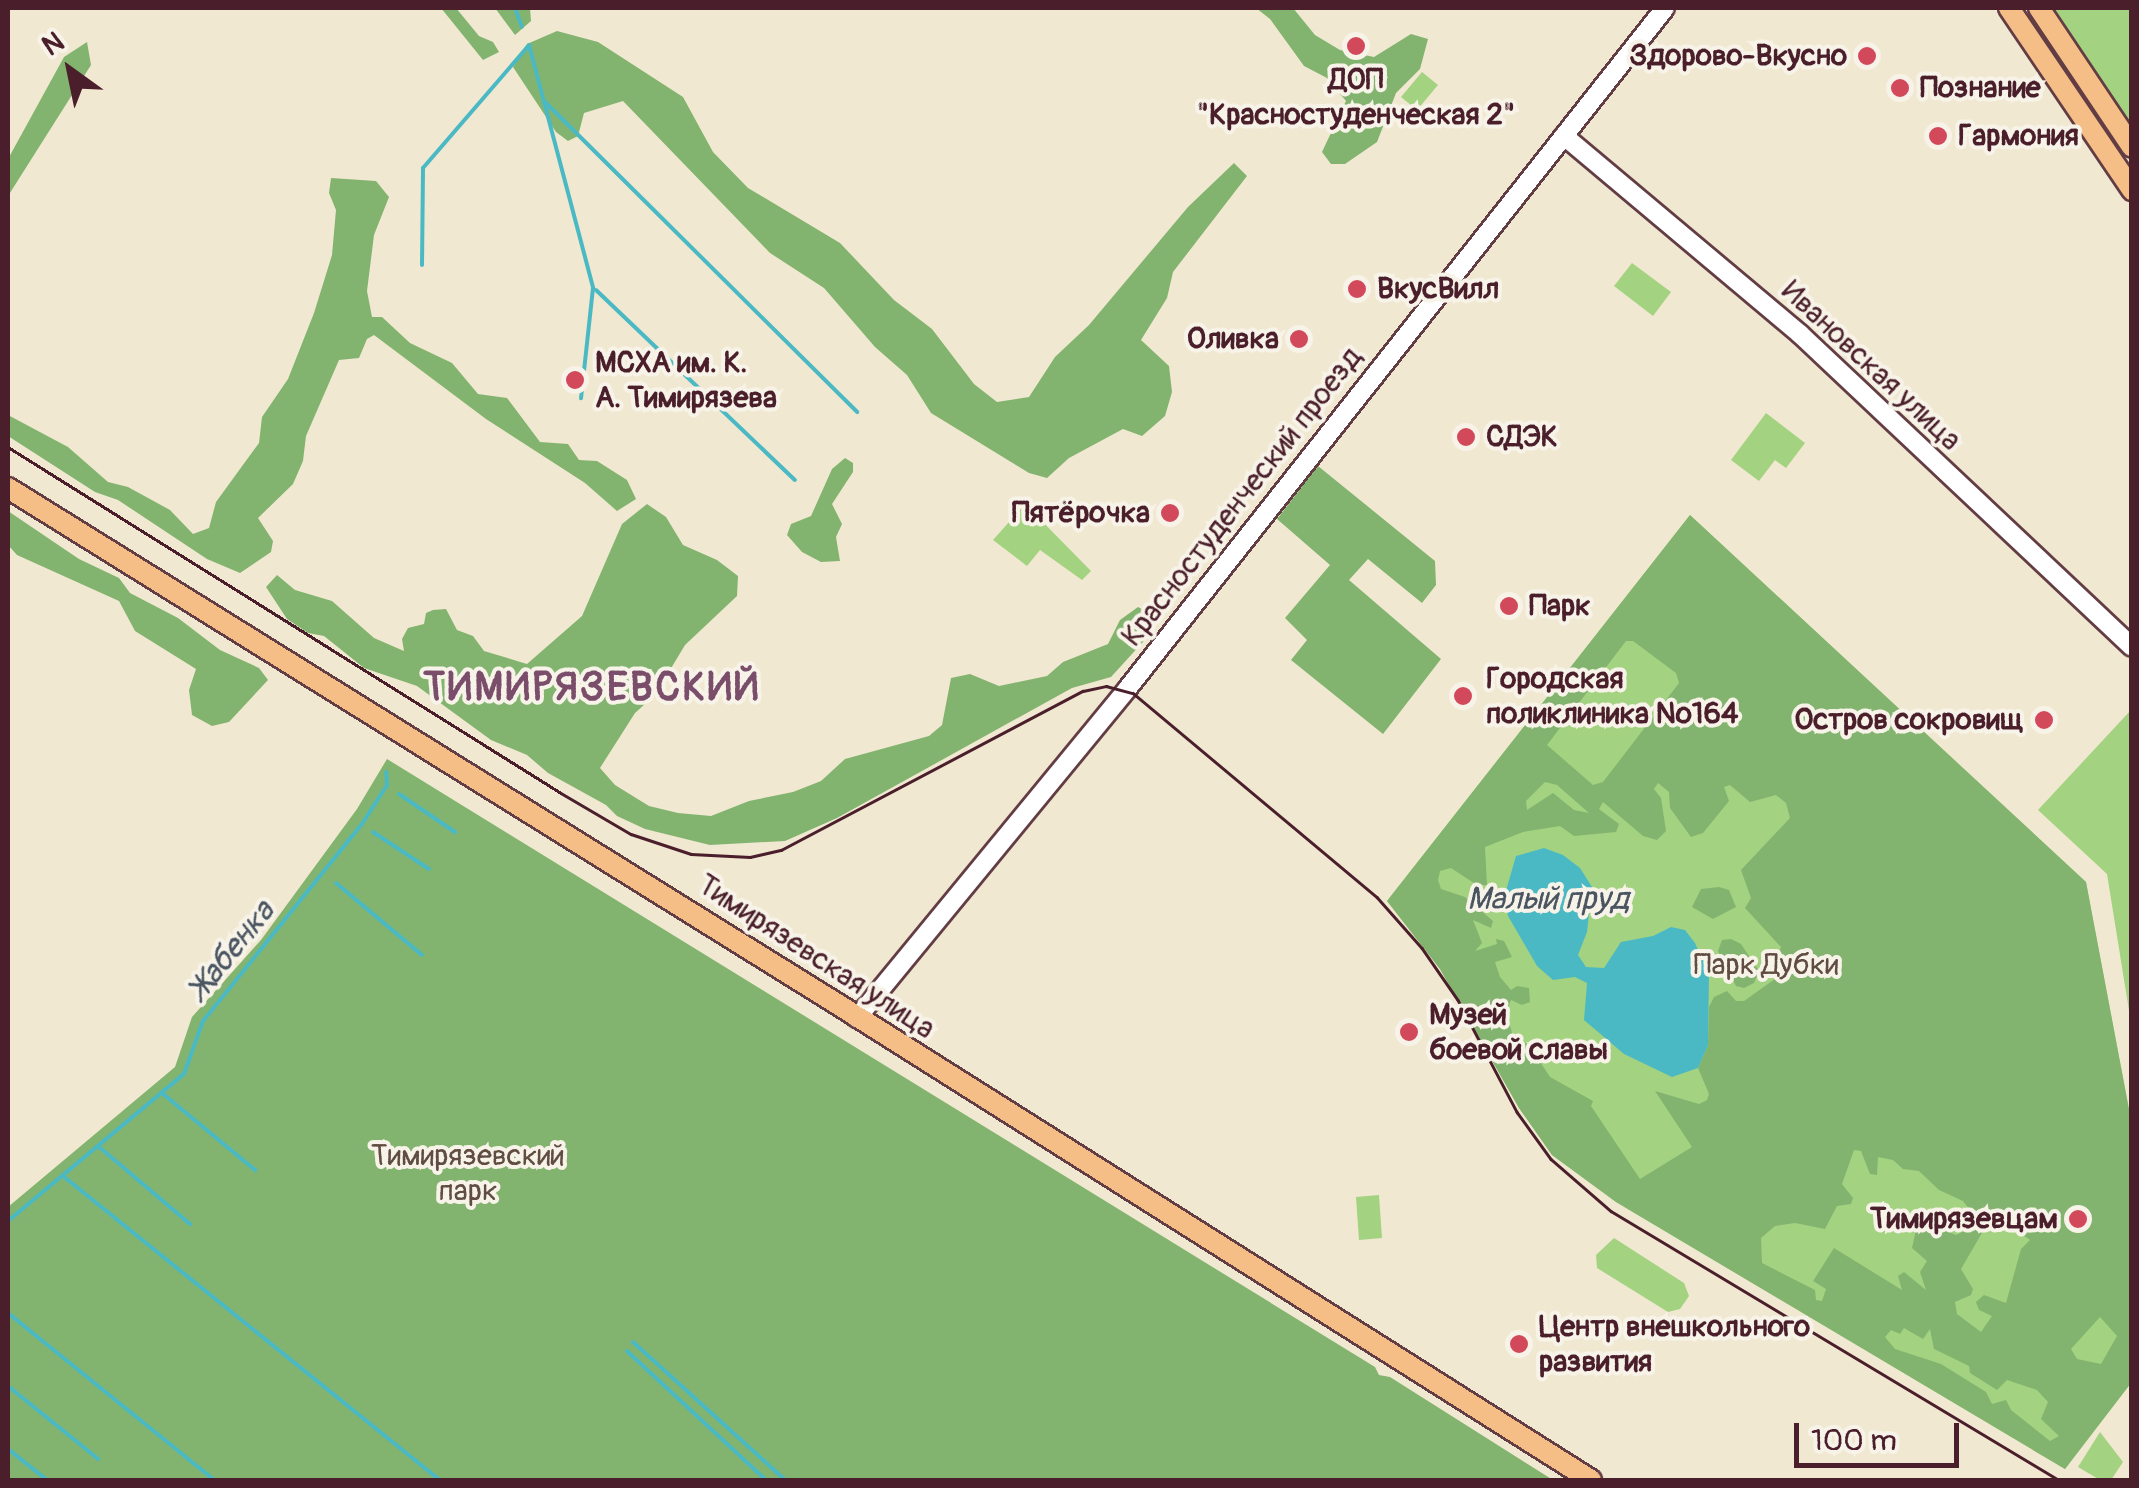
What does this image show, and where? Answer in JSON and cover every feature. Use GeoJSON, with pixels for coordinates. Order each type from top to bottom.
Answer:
{"type":"FeatureCollection","features":[{"type":"Feature","properties":{"kind":"main road"},"geometry":{"type":"LineString","coordinates":[[2009,8],[2132,190]]}},
{"type":"Feature","properties":{"kind":"main road"},"geometry":{"type":"LineString","coordinates":[[2039,8],[2132,147]]}},
{"type":"Feature","properties":{"kind":"main road","name":"Тимирязевская улица"},"geometry":{"type":"LineString","coordinates":[[8,488],[1591,1480]]}},
{"type":"Feature","properties":{"kind":"street","name":"Красностуденческий проезд"},"geometry":{"type":"LineString","coordinates":[[858,1018],[1122,695],[1665,8]]}},
{"type":"Feature","properties":{"kind":"street","name":"Ивановская улица"},"geometry":{"type":"LineString","coordinates":[[1564,136],[1800,334],[2132,647]]}},
{"type":"Feature","properties":{"kind":"green space"},"geometry":{"type":"Polygon","coordinates":[[[441,8],[456,8],[479,36],[493,42],[499,52],[483,60],[441,8]]]}},
{"type":"Feature","properties":{"kind":"green space"},"geometry":{"type":"Polygon","coordinates":[[[495,8],[530,8],[531,21],[515,35],[495,8]]]}},
{"type":"Feature","properties":{"kind":"green space"},"geometry":{"type":"Polygon","coordinates":[[[1256,8],[1293,8],[1315,35],[1340,50],[1374,57],[1411,34],[1428,39],[1420,69],[1396,93],[1377,142],[1345,164],[1331,164],[1322,152],[1346,101],[1327,78],[1304,66],[1270,19],[1256,8]]]}},
{"type":"Feature","properties":{"kind":"green space"},"geometry":{"type":"Polygon","coordinates":[[[2054,8],[2131,8],[2131,124],[2127,118],[2054,8]]]}},
{"type":"Feature","properties":{"kind":"green space"},"geometry":{"type":"Polygon","coordinates":[[[557,31],[598,42],[683,97],[713,152],[748,188],[840,243],[894,300],[932,329],[974,384],[997,402],[1029,397],[1055,357],[1089,325],[1188,207],[1234,163],[1247,176],[1173,272],[1167,298],[1141,340],[1169,366],[1172,392],[1165,416],[1142,436],[1123,429],[1069,458],[1047,478],[1029,473],[931,413],[907,375],[875,347],[824,288],[770,253],[623,101],[584,113],[578,136],[568,141],[556,132],[513,67],[527,44],[557,31]]]}},
{"type":"Feature","properties":{"kind":"green space"},"geometry":{"type":"Polygon","coordinates":[[[87,42],[91,65],[8,196],[8,159],[64,57],[87,42]]]}},
{"type":"Feature","properties":{"kind":"green space"},"geometry":{"type":"Polygon","coordinates":[[[1422,72],[1438,85],[1417,110],[1401,97],[1422,72]]]}},
{"type":"Feature","properties":{"kind":"green space"},"geometry":{"type":"Polygon","coordinates":[[[331,178],[376,181],[389,197],[374,235],[367,291],[372,317],[382,317],[410,343],[452,363],[478,394],[507,398],[540,442],[568,444],[579,460],[597,461],[627,480],[636,499],[617,511],[585,483],[486,419],[374,335],[367,339],[359,358],[339,360],[306,436],[303,461],[293,484],[258,518],[273,541],[271,552],[240,573],[207,559],[118,500],[95,492],[8,436],[8,415],[68,447],[108,482],[128,487],[170,510],[193,534],[209,528],[216,502],[259,443],[262,417],[288,379],[314,313],[332,255],[336,210],[329,193],[331,178]]]}},
{"type":"Feature","properties":{"kind":"green space"},"geometry":{"type":"Polygon","coordinates":[[[1632,263],[1671,292],[1653,316],[1614,286],[1632,263]]]}},
{"type":"Feature","properties":{"kind":"green space"},"geometry":{"type":"Polygon","coordinates":[[[1766,413],[1805,443],[1786,468],[1775,460],[1759,481],[1731,460],[1766,413]]]}},
{"type":"Feature","properties":{"kind":"green space"},"geometry":{"type":"Polygon","coordinates":[[[845,458],[853,463],[853,472],[832,504],[842,524],[836,537],[840,561],[821,562],[802,552],[787,535],[791,524],[811,516],[832,469],[845,458]]]}},
{"type":"Feature","properties":{"kind":"green space"},"geometry":{"type":"Polygon","coordinates":[[[1318,466],[1435,561],[1436,585],[1422,603],[1368,559],[1349,580],[1441,659],[1383,734],[1291,660],[1307,640],[1285,618],[1330,565],[1277,519],[1318,466]]]}},
{"type":"Feature","properties":{"kind":"green space"},"geometry":{"type":"Polygon","coordinates":[[[647,504],[666,517],[683,545],[717,560],[738,576],[737,596],[685,645],[655,695],[635,713],[600,768],[615,785],[649,806],[711,816],[749,801],[793,792],[821,781],[845,759],[929,736],[942,725],[951,678],[970,674],[999,686],[1047,676],[1063,662],[1108,644],[1120,620],[1138,607],[1148,612],[1152,632],[1111,677],[1072,688],[837,818],[785,841],[710,845],[645,829],[617,816],[606,805],[548,773],[527,755],[491,740],[417,686],[364,668],[324,636],[308,633],[287,619],[266,587],[277,575],[295,590],[332,601],[374,638],[404,651],[402,639],[408,628],[424,624],[426,613],[446,609],[457,630],[473,636],[484,651],[527,664],[582,616],[622,524],[647,504]]]}},
{"type":"Feature","properties":{"kind":"green space"},"geometry":{"type":"Polygon","coordinates":[[[1025,504],[1091,571],[1082,580],[1040,550],[1027,566],[993,540],[1025,504]]]}},
{"type":"Feature","properties":{"kind":"green space"},"geometry":{"type":"Polygon","coordinates":[[[8,511],[79,559],[119,578],[130,593],[178,618],[220,650],[259,668],[268,680],[229,722],[212,726],[192,715],[189,690],[196,669],[135,631],[119,601],[17,555],[8,545],[8,511]]]}},
{"type":"Feature","properties":{"kind":"green space","name":"Парк Дубки"},"geometry":{"type":"Polygon","coordinates":[[[1690,515],[2086,882],[2131,1120],[2131,1383],[2065,1469],[1616,1202],[1552,1155],[1519,1108],[1440,969],[1387,901],[1690,515]]]}},
{"type":"Feature","properties":{"kind":"green space","name":"Парк Дубки"},"geometry":{"type":"Polygon","coordinates":[[[1690,515],[2086,882],[2131,1120],[2131,1383],[2065,1469],[1616,1202],[1552,1155],[1519,1108],[1440,969],[1387,901],[1690,515]],[[1626,641],[1547,745],[1593,785],[1603,782],[1679,683],[1676,673],[1633,641],[1626,641]],[[1545,782],[1526,801],[1527,810],[1553,793],[1574,810],[1589,813],[1557,785],[1545,782]],[[1658,783],[1654,789],[1661,798],[1666,831],[1657,840],[1643,836],[1603,802],[1599,809],[1619,824],[1616,832],[1574,836],[1560,826],[1523,832],[1485,847],[1487,885],[1477,885],[1451,868],[1440,871],[1438,880],[1441,889],[1465,897],[1493,921],[1491,928],[1473,920],[1482,943],[1475,951],[1497,944],[1496,939],[1504,941],[1512,957],[1495,962],[1500,977],[1511,990],[1517,986],[1529,988],[1530,1002],[1522,1005],[1511,1000],[1506,1013],[1513,1036],[1529,1045],[1550,1077],[1593,1101],[1591,1106],[1640,1179],[1692,1147],[1655,1091],[1699,1104],[1707,1100],[1709,1094],[1698,1068],[1708,1045],[1709,1007],[1714,997],[1727,991],[1736,1001],[1744,1001],[1786,971],[1778,955],[1781,947],[1745,908],[1751,898],[1741,870],[1790,818],[1786,803],[1776,795],[1750,802],[1730,785],[1724,787],[1729,801],[1703,833],[1691,837],[1670,808],[1669,792],[1658,783]],[[1854,1150],[1842,1184],[1853,1198],[1851,1204],[1837,1206],[1825,1229],[1795,1223],[1775,1226],[1761,1238],[1762,1263],[1815,1290],[1816,1300],[1822,1301],[1826,1289],[1813,1281],[1834,1248],[1902,1290],[1898,1276],[1904,1272],[1926,1290],[1920,1272],[1927,1261],[1912,1248],[1916,1230],[1931,1224],[1956,1235],[1970,1228],[1975,1217],[1963,1201],[1939,1190],[1919,1171],[1903,1169],[1893,1160],[1878,1157],[1877,1175],[1870,1174],[1861,1151],[1854,1150]],[[1993,1214],[1961,1269],[1973,1289],[1971,1295],[1955,1302],[1957,1314],[1981,1332],[1992,1316],[1979,1310],[1976,1302],[1984,1295],[2006,1303],[2021,1249],[2030,1240],[1993,1214]],[[2100,1317],[2071,1349],[2077,1359],[2101,1364],[2117,1336],[2100,1317]],[[1904,1328],[1900,1334],[1891,1330],[1885,1337],[1895,1349],[1941,1364],[1986,1392],[1992,1404],[2006,1400],[2011,1410],[2050,1441],[2059,1436],[2041,1419],[2048,1402],[2037,1390],[2007,1380],[1997,1390],[1970,1373],[1969,1366],[1934,1349],[1930,1329],[1923,1339],[1904,1328]]]}},
{"type":"Feature","properties":{"kind":"green space"},"geometry":{"type":"Polygon","coordinates":[[[2131,710],[2131,1023],[2107,874],[2038,810],[2131,710]]]}},
{"type":"Feature","properties":{"kind":"green space","name":"Тимирязевский парк"},"geometry":{"type":"Polygon","coordinates":[[[387,759],[1553,1480],[8,1480],[8,1207],[175,1067],[192,1017],[261,940],[357,809],[387,759]]]}},
{"type":"Feature","properties":{"kind":"green space"},"geometry":{"type":"Polygon","coordinates":[[[1701,889],[1729,890],[1736,907],[1713,919],[1692,907],[1701,889]]]}},
{"type":"Feature","properties":{"kind":"green space"},"geometry":{"type":"Polygon","coordinates":[[[1722,940],[1741,944],[1759,971],[1754,983],[1744,988],[1736,986],[1718,951],[1722,940]]]}},
{"type":"Feature","properties":{"kind":"green space"},"geometry":{"type":"Polygon","coordinates":[[[1379,1195],[1382,1238],[1359,1240],[1356,1197],[1379,1195]]]}},
{"type":"Feature","properties":{"kind":"green space"},"geometry":{"type":"Polygon","coordinates":[[[1614,1238],[1684,1283],[1689,1296],[1680,1309],[1668,1312],[1597,1268],[1596,1255],[1614,1238]]]}},
{"type":"Feature","properties":{"kind":"green space"},"geometry":{"type":"Polygon","coordinates":[[[2100,1432],[2123,1462],[2111,1480],[2100,1480],[2078,1467],[2100,1432]]]}},
{"type":"Feature","properties":{"kind":"water","name":"Малый пруд"},"geometry":{"type":"Polygon","coordinates":[[[1544,848],[1563,855],[1580,868],[1592,887],[1587,932],[1578,955],[1586,967],[1604,968],[1621,942],[1653,936],[1671,927],[1685,930],[1695,943],[1709,974],[1708,1045],[1698,1068],[1672,1077],[1624,1054],[1584,1020],[1587,983],[1575,977],[1553,980],[1537,966],[1508,916],[1505,894],[1516,856],[1544,848]]]}},
{"type":"Feature","properties":{"kind":"waterway"},"geometry":{"type":"LineString","coordinates":[[515,8],[522,27]]}},
{"type":"Feature","properties":{"kind":"waterway"},"geometry":{"type":"LineString","coordinates":[[422,265],[423,168],[529,45],[593,288],[581,398]]}},
{"type":"Feature","properties":{"kind":"waterway"},"geometry":{"type":"LineString","coordinates":[[545,102],[857,412]]}},
{"type":"Feature","properties":{"kind":"waterway"},"geometry":{"type":"LineString","coordinates":[[596,290],[795,480]]}},
{"type":"Feature","properties":{"kind":"waterway","name":"Жабенка"},"geometry":{"type":"LineString","coordinates":[[8,1221],[184,1074],[203,1021],[362,824],[387,785],[386,772]]}},
{"type":"Feature","properties":{"kind":"waterway"},"geometry":{"type":"LineString","coordinates":[[399,794],[455,832]]}},
{"type":"Feature","properties":{"kind":"waterway"},"geometry":{"type":"LineString","coordinates":[[373,832],[429,869]]}},
{"type":"Feature","properties":{"kind":"waterway"},"geometry":{"type":"LineString","coordinates":[[336,883],[422,955]]}},
{"type":"Feature","properties":{"kind":"waterway"},"geometry":{"type":"LineString","coordinates":[[162,1093],[255,1170]]}},
{"type":"Feature","properties":{"kind":"waterway"},"geometry":{"type":"LineString","coordinates":[[98,1146],[190,1224]]}},
{"type":"Feature","properties":{"kind":"waterway"},"geometry":{"type":"LineString","coordinates":[[63,1176],[440,1480]]}},
{"type":"Feature","properties":{"kind":"waterway"},"geometry":{"type":"LineString","coordinates":[[8,1313],[214,1480]]}},
{"type":"Feature","properties":{"kind":"waterway"},"geometry":{"type":"LineString","coordinates":[[633,1342],[785,1480]]}},
{"type":"Feature","properties":{"kind":"waterway"},"geometry":{"type":"LineString","coordinates":[[627,1351],[766,1480]]}},
{"type":"Feature","properties":{"kind":"waterway"},"geometry":{"type":"LineString","coordinates":[[8,1386],[98,1459]]}},
{"type":"Feature","properties":{"kind":"waterway"},"geometry":{"type":"LineString","coordinates":[[8,1449],[47,1480]]}},
{"type":"Feature","properties":{"kind":"tram line"},"geometry":{"type":"LineString","coordinates":[[8,447],[561,793],[631,834],[691,854],[750,857],[781,850],[1083,691],[1106,686],[1133,693],[1377,897],[1422,948],[1458,1000],[1517,1112],[1551,1159],[1611,1211],[2059,1480]]}},
{"type":"Feature","properties":{"kind":"place","name":"ДОП \"Красностуденческая 2\""},"geometry":{"type":"Point","coordinates":[1356,46]}},
{"type":"Feature","properties":{"kind":"place","name":"Здорово-Вкусно"},"geometry":{"type":"Point","coordinates":[1867,56]}},
{"type":"Feature","properties":{"kind":"place","name":"Познание"},"geometry":{"type":"Point","coordinates":[1900,88]}},
{"type":"Feature","properties":{"kind":"place","name":"Гармония"},"geometry":{"type":"Point","coordinates":[1938,136]}},
{"type":"Feature","properties":{"kind":"place","name":"ВкусВилл"},"geometry":{"type":"Point","coordinates":[1357,289]}},
{"type":"Feature","properties":{"kind":"place","name":"Оливка"},"geometry":{"type":"Point","coordinates":[1299,339]}},
{"type":"Feature","properties":{"kind":"place","name":"МСХА им. К. А. Тимирязева"},"geometry":{"type":"Point","coordinates":[575,380]}},
{"type":"Feature","properties":{"kind":"place","name":"СДЭК"},"geometry":{"type":"Point","coordinates":[1466,437]}},
{"type":"Feature","properties":{"kind":"place","name":"Пятёрочка"},"geometry":{"type":"Point","coordinates":[1170,513]}},
{"type":"Feature","properties":{"kind":"place","name":"Парк"},"geometry":{"type":"Point","coordinates":[1509,606]}},
{"type":"Feature","properties":{"kind":"place","name":"Городская поликлиника №164"},"geometry":{"type":"Point","coordinates":[1463,696]}},
{"type":"Feature","properties":{"kind":"place","name":"Остров сокровищ"},"geometry":{"type":"Point","coordinates":[2044,720]}},
{"type":"Feature","properties":{"kind":"place","name":"Музей боевой славы"},"geometry":{"type":"Point","coordinates":[1409,1032]}},
{"type":"Feature","properties":{"kind":"place","name":"Тимирязевцам"},"geometry":{"type":"Point","coordinates":[2078,1219]}},
{"type":"Feature","properties":{"kind":"place","name":"Центр внешкольного развития"},"geometry":{"type":"Point","coordinates":[1519,1344]}},
{"type":"Feature","properties":{"kind":"district","name":"ТИМИРЯЗЕВСКИЙ"},"geometry":{"type":"Point","coordinates":[592,688]}}]}
